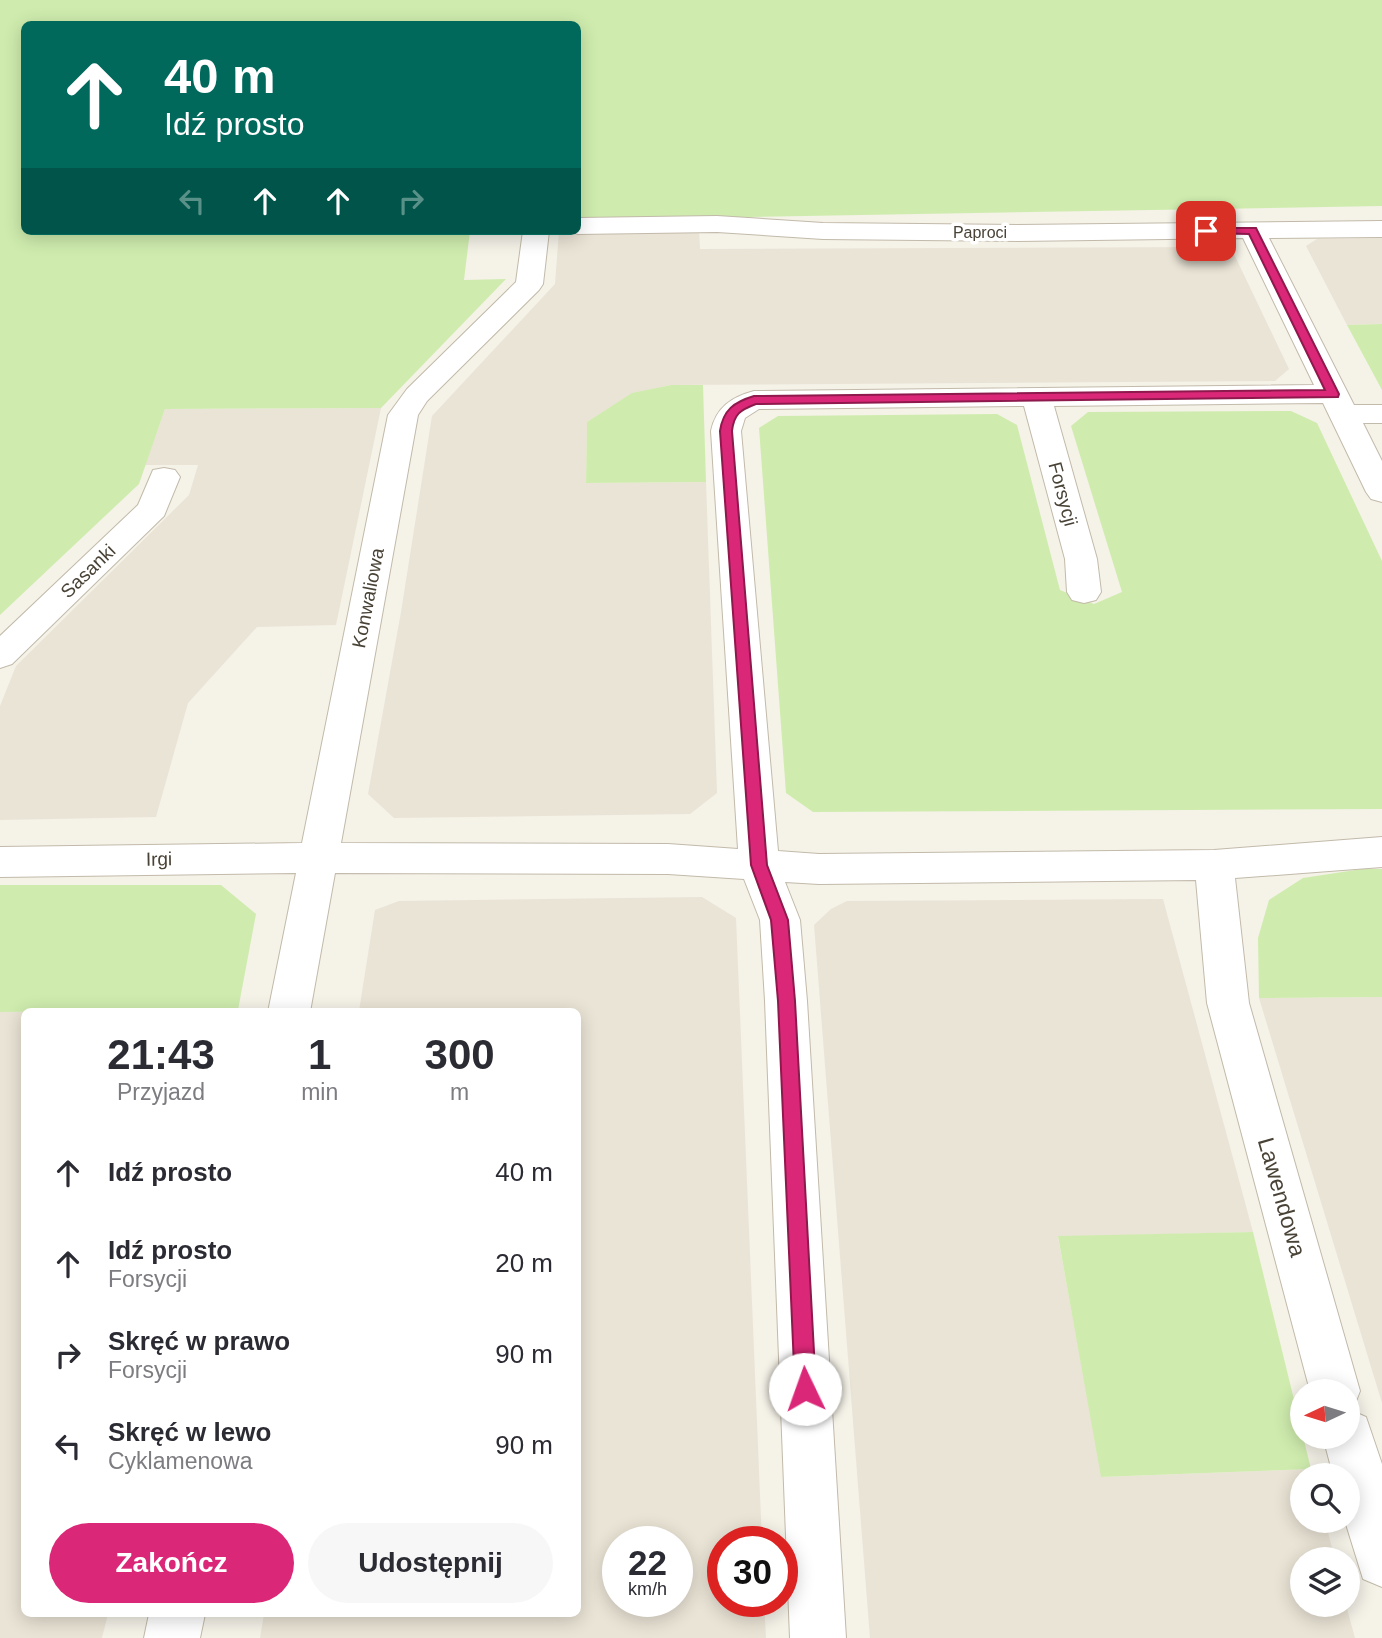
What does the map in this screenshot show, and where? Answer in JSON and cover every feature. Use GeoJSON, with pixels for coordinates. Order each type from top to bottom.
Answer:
{"type":"FeatureCollection","features":[{"type":"Feature","properties":{"kind":"street","name":"Paproci"},"geometry":{"type":"LineString","coordinates":[[581,226],[730,225],[823,231],[1004,233],[1382,229]]}},
{"type":"Feature","properties":{"kind":"street"},"geometry":{"type":"LineString","coordinates":[[1252,230],[1382,492]]}},
{"type":"Feature","properties":{"kind":"street","name":"Konwaliowa"},"geometry":{"type":"LineString","coordinates":[[290,1008],[403,415],[417,395],[528,284],[535,235]]}},
{"type":"Feature","properties":{"kind":"street"},"geometry":{"type":"LineString","coordinates":[[818,1638],[786,1001],[780,920],[759,865],[726,431],[728,417],[738,407],[754,400],[1037,398],[1339,404],[1382,414]]}},
{"type":"Feature","properties":{"kind":"street","name":"Forsycji"},"geometry":{"type":"LineString","coordinates":[[1037,398],[1081,559],[1084,592]]}},
{"type":"Feature","properties":{"kind":"street","name":"Sasanki"},"geometry":{"type":"LineString","coordinates":[[0,656],[153,509],[164,477]]}},
{"type":"Feature","properties":{"kind":"street","name":"Irgi"},"geometry":{"type":"LineString","coordinates":[[0,862],[318,858],[668,859],[819,869],[1213,865],[1382,852]]}},
{"type":"Feature","properties":{"kind":"street","name":"Lawendowa"},"geometry":{"type":"LineString","coordinates":[[1213,865],[1228,1003],[1332,1379]]}},
{"type":"Feature","properties":{"kind":"street"},"geometry":{"type":"LineString","coordinates":[[1352,1449],[1382,1559]]}},
{"type":"Feature","properties":{"kind":"street"},"geometry":{"type":"LineString","coordinates":[[172,1638],[176,1617]]}},
{"type":"Feature","properties":{"kind":"shaded area"},"geometry":{"type":"Polygon","coordinates":[[[699,229],[700,249],[1220,247],[1234,254],[1289,369],[1275,381],[671,385],[632,394],[587,422],[586,483],[706,482],[717,793],[690,814],[394,818],[368,794],[401,612],[432,416],[555,284],[559,235],[581,235],[581,231],[699,229]]]}},
{"type":"Feature","properties":{"kind":"shaded area"},"geometry":{"type":"Polygon","coordinates":[[[1382,238],[1382,324],[1347,325],[1306,246],[1317,239],[1382,238]]]}},
{"type":"Feature","properties":{"kind":"shaded area"},"geometry":{"type":"Polygon","coordinates":[[[381,408],[336,625],[257,627],[188,703],[156,817],[0,820],[0,706],[16,666],[189,495],[198,465],[145,465],[165,409],[381,408]]]}},
{"type":"Feature","properties":{"kind":"shaded area"},"geometry":{"type":"Polygon","coordinates":[[[702,897],[736,918],[761,1526],[707,1526],[707,1617],[765,1617],[766,1638],[260,1638],[264,1617],[581,1617],[581,1008],[359,1008],[375,910],[399,901],[702,897]]]}},
{"type":"Feature","properties":{"kind":"shaded area"},"geometry":{"type":"Polygon","coordinates":[[[1163,899],[1253,1232],[1058,1237],[1102,1477],[1290,1470],[1290,1533],[1328,1533],[1332,1547],[1290,1547],[1290,1617],[1349,1617],[1355,1638],[870,1638],[814,925],[831,909],[847,901],[1163,899]]]}},
{"type":"Feature","properties":{"kind":"shaded area"},"geometry":{"type":"Polygon","coordinates":[[[1382,997],[1382,1403],[1259,998],[1382,997]]]}},
{"type":"Feature","properties":{"kind":"shaded area"},"geometry":{"type":"Polygon","coordinates":[[[0,1012],[21,1012],[21,1617],[107,1617],[102,1638],[0,1638],[0,1012]]]}},
{"type":"Feature","properties":{"kind":"green space"},"geometry":{"type":"Polygon","coordinates":[[[0,0],[1382,0],[1382,206],[581,220],[581,21],[21,21],[21,235],[470,235],[464,280],[506,279],[381,408],[165,409],[139,484],[0,615],[0,0]]]}},
{"type":"Feature","properties":{"kind":"green space"},"geometry":{"type":"Polygon","coordinates":[[[1382,324],[1382,390],[1347,325],[1382,324]]]}},
{"type":"Feature","properties":{"kind":"green space"},"geometry":{"type":"Polygon","coordinates":[[[671,385],[703,385],[706,482],[586,483],[587,422],[632,393],[671,385]]]}},
{"type":"Feature","properties":{"kind":"green space"},"geometry":{"type":"Polygon","coordinates":[[[1291,411],[1317,423],[1382,561],[1382,809],[813,812],[786,793],[759,428],[778,416],[997,414],[1017,425],[1060,590],[1094,604],[1122,592],[1071,426],[1088,412],[1291,411]]]}},
{"type":"Feature","properties":{"kind":"green space"},"geometry":{"type":"Polygon","coordinates":[[[1362,869],[1382,869],[1382,997],[1259,998],[1258,938],[1269,900],[1303,878],[1362,869]]]}},
{"type":"Feature","properties":{"kind":"green space"},"geometry":{"type":"Polygon","coordinates":[[[0,885],[221,885],[256,914],[238,1008],[21,1008],[21,1012],[0,1012],[0,885]]]}},
{"type":"Feature","properties":{"kind":"green space"},"geometry":{"type":"Polygon","coordinates":[[[1253,1232],[1290,1383],[1290,1449],[1306,1449],[1310,1463],[1290,1463],[1290,1470],[1101,1477],[1058,1236],[1253,1232]]]}},
{"type":"Feature","properties":{"kind":"route"},"geometry":{"type":"LineString","coordinates":[[805,1389],[780,920],[759,865],[726,431],[728,417],[738,407],[754,400],[1333,394],[1252,230],[1206,231]]}}]}
